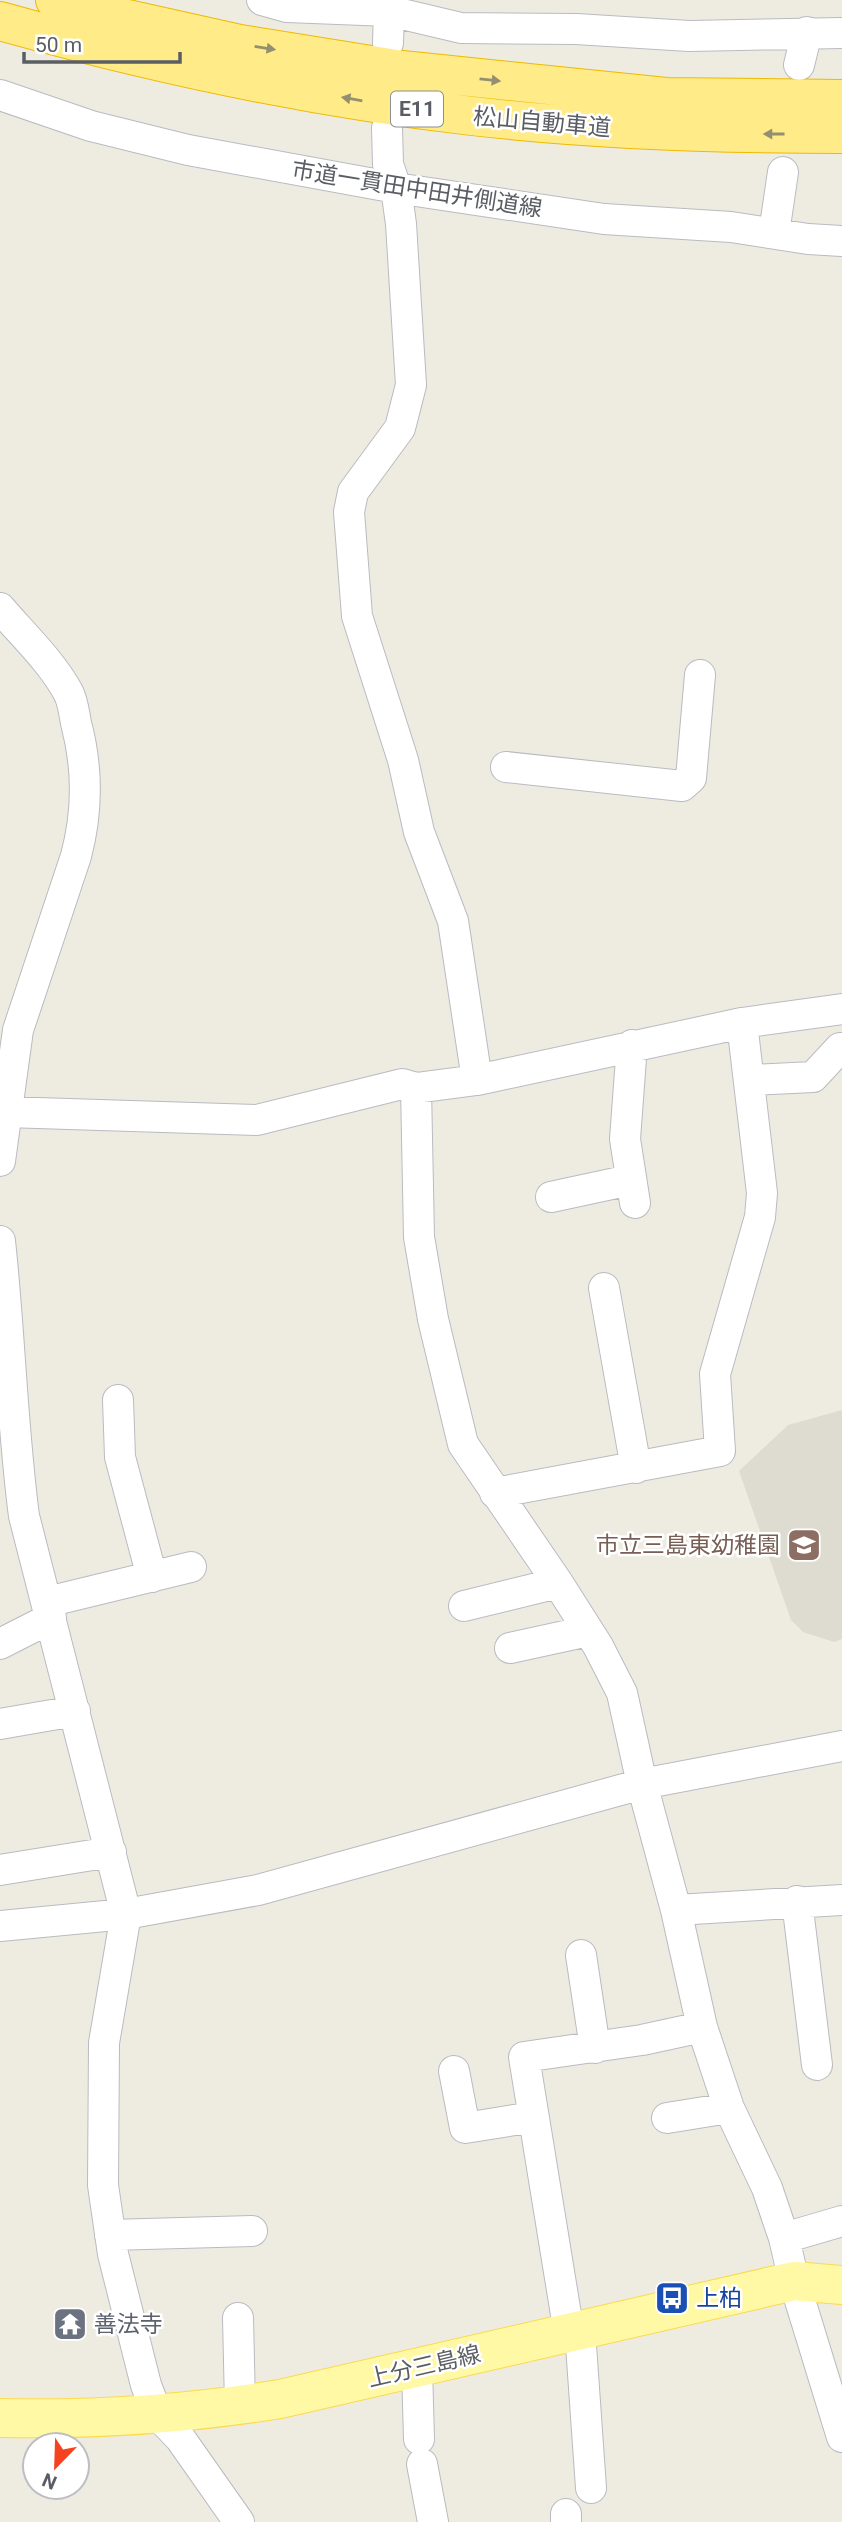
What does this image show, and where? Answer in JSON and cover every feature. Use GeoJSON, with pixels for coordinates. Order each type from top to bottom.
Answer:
{"type":"FeatureCollection","features":[{"type":"Feature","properties":{"kind":"highway","name":"松山自動車道"},"geometry":{"type":"LineString","coordinates":[[55,0],[104,14],[240,44],[402,70],[666,97],[842,99]]}},
{"type":"Feature","properties":{"kind":"highway","name":"松山自動車道"},"geometry":{"type":"LineString","coordinates":[[0,21],[95,48],[238,79],[368,102],[472,116],[617,130],[842,134]]}},
{"type":"Feature","properties":{"kind":"main road","name":"上分三島線"},"geometry":{"type":"LineString","coordinates":[[0,2418],[66,2419],[156,2414],[280,2399],[794,2281],[842,2285]]}},
{"type":"Feature","properties":{"kind":"street"},"geometry":{"type":"LineString","coordinates":[[262,0],[287,7],[386,6],[461,29],[576,29],[689,36],[842,33]]}},
{"type":"Feature","properties":{"kind":"street"},"geometry":{"type":"LineString","coordinates":[[386,6],[388,43]]}},
{"type":"Feature","properties":{"kind":"street"},"geometry":{"type":"LineString","coordinates":[[799,65],[807,32]]}},
{"type":"Feature","properties":{"kind":"street","name":"市道一貫田中田井側道線"},"geometry":{"type":"LineString","coordinates":[[0,95],[91,126],[188,150],[396,188],[604,219],[731,227],[808,239],[842,241]]}},
{"type":"Feature","properties":{"kind":"street"},"geometry":{"type":"LineString","coordinates":[[387,128],[388,164],[396,188],[401,223],[411,386],[400,428],[353,492],[349,512],[357,616],[403,760],[419,832],[453,921],[477,1080]]}},
{"type":"Feature","properties":{"kind":"street"},"geometry":{"type":"LineString","coordinates":[[774,233],[783,172]]}},
{"type":"Feature","properties":{"kind":"street"},"geometry":{"type":"LineString","coordinates":[[0,608],[54,670],[69,694],[85,767],[86,794],[83,828],[76,856],[18,1030],[0,1161]]}},
{"type":"Feature","properties":{"kind":"street"},"geometry":{"type":"LineString","coordinates":[[506,767],[682,786],[691,778],[700,675]]}},
{"type":"Feature","properties":{"kind":"street"},"geometry":{"type":"LineString","coordinates":[[6,1112],[257,1120],[402,1084],[416,1088],[477,1080],[742,1023],[842,1009]]}},
{"type":"Feature","properties":{"kind":"street"},"geometry":{"type":"LineString","coordinates":[[495,1493],[720,1451],[715,1374],[760,1217],[762,1193],[751,1080],[742,1023]]}},
{"type":"Feature","properties":{"kind":"street"},"geometry":{"type":"LineString","coordinates":[[551,1197],[633,1191],[625,1139],[632,1045]]}},
{"type":"Feature","properties":{"kind":"street"},"geometry":{"type":"LineString","coordinates":[[751,1080],[813,1077],[840,1048],[842,1049]]}},
{"type":"Feature","properties":{"kind":"street"},"geometry":{"type":"LineString","coordinates":[[416,1088],[419,1237],[433,1319],[463,1444],[558,1583],[622,1693],[702,2026],[729,2108],[767,2188],[842,2437]]}},
{"type":"Feature","properties":{"kind":"street"},"geometry":{"type":"LineString","coordinates":[[0,1241],[7,1303],[16,1453],[24,1516],[126,1914],[104,2043],[103,2185],[110,2235],[146,2385],[156,2414],[180,2438],[239,2522]]}},
{"type":"Feature","properties":{"kind":"street"},"geometry":{"type":"LineString","coordinates":[[604,1288],[636,1468]]}},
{"type":"Feature","properties":{"kind":"street"},"geometry":{"type":"LineString","coordinates":[[118,1400],[120,1457],[152,1577]]}},
{"type":"Feature","properties":{"kind":"street"},"geometry":{"type":"LineString","coordinates":[[0,1644],[49,1610],[191,1567]]}},
{"type":"Feature","properties":{"kind":"street"},"geometry":{"type":"LineString","coordinates":[[464,1606],[558,1583]]}},
{"type":"Feature","properties":{"kind":"street"},"geometry":{"type":"LineString","coordinates":[[510,1648],[588,1631]]}},
{"type":"Feature","properties":{"kind":"street"},"geometry":{"type":"LineString","coordinates":[[0,1724],[75,1711]]}},
{"type":"Feature","properties":{"kind":"street"},"geometry":{"type":"LineString","coordinates":[[0,1926],[126,1914],[258,1890],[642,1784],[842,1746]]}},
{"type":"Feature","properties":{"kind":"street"},"geometry":{"type":"LineString","coordinates":[[0,1870],[111,1852]]}},
{"type":"Feature","properties":{"kind":"street"},"geometry":{"type":"LineString","coordinates":[[676,1910],[842,1900]]}},
{"type":"Feature","properties":{"kind":"street"},"geometry":{"type":"LineString","coordinates":[[797,1901],[817,2065]]}},
{"type":"Feature","properties":{"kind":"street"},"geometry":{"type":"LineString","coordinates":[[581,1955],[595,2048]]}},
{"type":"Feature","properties":{"kind":"street"},"geometry":{"type":"LineString","coordinates":[[591,2488],[575,2332],[524,2057],[595,2048],[702,2026]]}},
{"type":"Feature","properties":{"kind":"street"},"geometry":{"type":"LineString","coordinates":[[453,2071],[465,2128],[533,2117]]}},
{"type":"Feature","properties":{"kind":"street"},"geometry":{"type":"LineString","coordinates":[[667,2118],[729,2108]]}},
{"type":"Feature","properties":{"kind":"street"},"geometry":{"type":"LineString","coordinates":[[784,2238],[842,2221]]}},
{"type":"Feature","properties":{"kind":"street"},"geometry":{"type":"LineString","coordinates":[[110,2235],[252,2231]]}},
{"type":"Feature","properties":{"kind":"street"},"geometry":{"type":"LineString","coordinates":[[238,2318],[240,2405]]}},
{"type":"Feature","properties":{"kind":"street"},"geometry":{"type":"LineString","coordinates":[[417,2368],[420,2451],[433,2522]]}},
{"type":"Feature","properties":{"kind":"shaded area","name":"市立三島東幼稚園"},"geometry":{"type":"Polygon","coordinates":[[[842,1410],[842,1639],[834,1642],[803,1632],[791,1620],[739,1471],[788,1425],[842,1410]]]}},
{"type":"Feature","properties":{"kind":"place","name":"市立三島東幼稚園"},"geometry":{"type":"Point","coordinates":[804,1545]}},
{"type":"Feature","properties":{"kind":"place","name":"上柏"},"geometry":{"type":"Point","coordinates":[672,2298]}},
{"type":"Feature","properties":{"kind":"place","name":"善法寺"},"geometry":{"type":"Point","coordinates":[70,2324]}}]}
